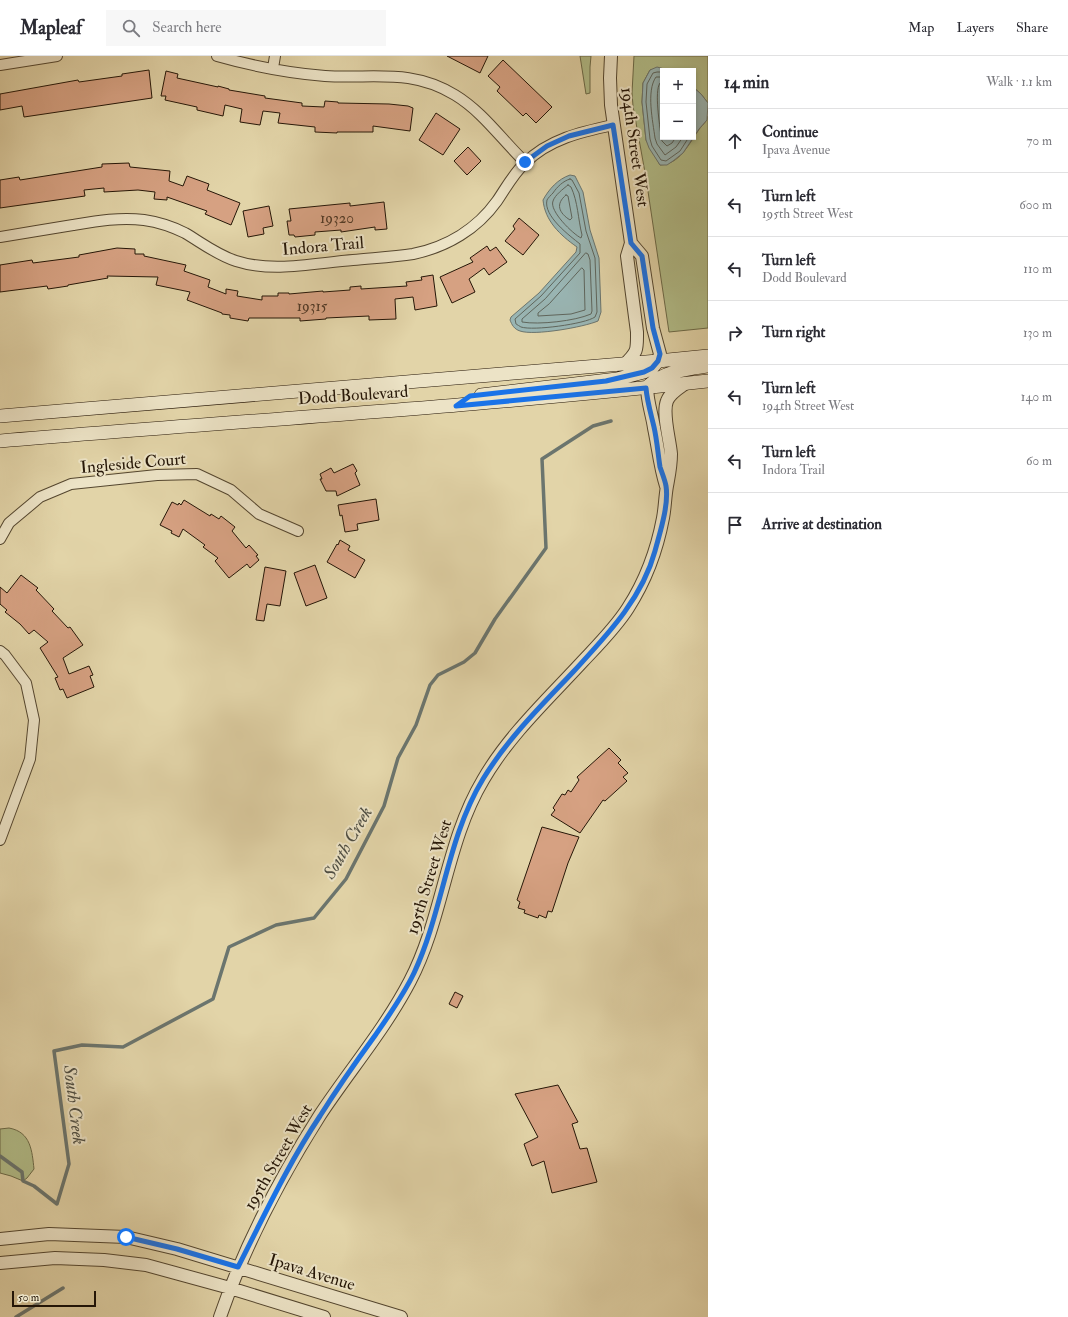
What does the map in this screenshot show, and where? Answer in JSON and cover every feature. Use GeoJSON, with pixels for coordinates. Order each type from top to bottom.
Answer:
{"type":"FeatureCollection","features":[{"type":"Feature","properties":{"kind":"main road","name":"Dodd Boulevard"},"geometry":{"type":"LineString","coordinates":[[0,416],[708,356]]}},
{"type":"Feature","properties":{"kind":"main road"},"geometry":{"type":"LineString","coordinates":[[456,406],[470,396],[618,379],[644,372],[652,368],[658,361]]}},
{"type":"Feature","properties":{"kind":"main road"},"geometry":{"type":"LineString","coordinates":[[646,388],[664,375],[708,366]]}},
{"type":"Feature","properties":{"kind":"main road","name":"Dodd Boulevard"},"geometry":{"type":"LineString","coordinates":[[0,441],[456,406],[708,381]]}},
{"type":"Feature","properties":{"kind":"street"},"geometry":{"type":"LineString","coordinates":[[0,65],[57,56]]}},
{"type":"Feature","properties":{"kind":"street"},"geometry":{"type":"LineString","coordinates":[[217,56],[242,63],[324,76],[406,77],[435,85],[455,95],[474,110],[525,162]]}},
{"type":"Feature","properties":{"kind":"street"},"geometry":{"type":"LineString","coordinates":[[273,68],[275,56]]}},
{"type":"Feature","properties":{"kind":"street","name":"194th Street West"},"geometry":{"type":"LineString","coordinates":[[611,56],[610,93],[613,125],[631,243],[627,256],[637,332],[637,344],[634,354],[625,364]]}},
{"type":"Feature","properties":{"kind":"street","name":"Indora Trail"},"geometry":{"type":"LineString","coordinates":[[0,236],[124,218],[154,222],[176,229],[217,253],[256,266],[283,266],[412,254],[435,248],[468,230],[489,211],[510,180],[525,162],[547,146],[569,136],[613,125]]}},
{"type":"Feature","properties":{"kind":"street","name":"194th Street West"},"geometry":{"type":"LineString","coordinates":[[631,243],[642,256],[653,328],[660,354],[658,361]]}},
{"type":"Feature","properties":{"kind":"street","name":"195th Street West"},"geometry":{"type":"LineString","coordinates":[[220,1317],[238,1267],[266,1211],[304,1142],[343,1081],[389,1016],[409,983],[427,941],[458,834],[482,780],[521,727],[616,625],[639,590],[655,553],[664,517],[666,488],[670,471],[671,455],[670,437],[665,410],[667,399],[686,383]]}},
{"type":"Feature","properties":{"kind":"street","name":"195th Street West"},"geometry":{"type":"LineString","coordinates":[[646,388],[666,488]]}},
{"type":"Feature","properties":{"kind":"street","name":"Ingleside Court"},"geometry":{"type":"LineString","coordinates":[[0,539],[8,523],[40,497],[71,484],[156,475],[197,474],[231,490],[259,514],[298,531]]}},
{"type":"Feature","properties":{"kind":"street"},"geometry":{"type":"LineString","coordinates":[[0,651],[5,655],[26,683],[34,720],[30,759],[0,840]]}},
{"type":"Feature","properties":{"kind":"street","name":"Ipava Avenue"},"geometry":{"type":"LineString","coordinates":[[0,1239],[49,1234],[126,1237],[177,1249],[401,1317]]}},
{"type":"Feature","properties":{"kind":"street"},"geometry":{"type":"LineString","coordinates":[[0,1264],[55,1258],[104,1260],[146,1264],[324,1317]]}},
{"type":"Feature","properties":{"kind":"green space"},"geometry":{"type":"Polygon","coordinates":[[[580,56],[591,56],[590,93],[586,94],[580,56]]]}},
{"type":"Feature","properties":{"kind":"green space"},"geometry":{"type":"Polygon","coordinates":[[[634,56],[708,56],[708,103],[696,90],[696,68],[660,68],[650,70],[643,83],[642,102],[646,140],[660,165],[673,161],[683,153],[692,140],[696,140],[696,134],[708,116],[708,328],[669,332],[632,93],[634,56]]]}},
{"type":"Feature","properties":{"kind":"green space"},"geometry":{"type":"Polygon","coordinates":[[[9,1128],[22,1134],[29,1143],[31,1149],[34,1169],[23,1181],[0,1173],[0,1129],[9,1128]]]}},
{"type":"Feature","properties":{"kind":"water"},"geometry":{"type":"Polygon","coordinates":[[[657,67],[661,68],[660,140],[692,140],[683,153],[667,165],[660,165],[649,148],[646,140],[642,102],[643,83],[650,70],[657,67]]]}},
{"type":"Feature","properties":{"kind":"water"},"geometry":{"type":"Polygon","coordinates":[[[696,90],[708,103],[707,120],[696,134],[696,90]]]}},
{"type":"Feature","properties":{"kind":"water"},"geometry":{"type":"Polygon","coordinates":[[[570,175],[575,176],[583,192],[590,230],[599,258],[601,312],[598,321],[582,326],[547,332],[520,331],[512,325],[510,320],[511,317],[539,293],[576,252],[577,247],[565,238],[550,221],[544,208],[543,200],[554,185],[570,175]]]}},
{"type":"Feature","properties":{"kind":"building"},"geometry":{"type":"Polygon","coordinates":[[[447,56],[488,56],[480,73],[447,56]]]}},
{"type":"Feature","properties":{"kind":"building"},"geometry":{"type":"Polygon","coordinates":[[[503,60],[552,107],[536,123],[526,113],[523,116],[497,91],[500,87],[488,76],[503,60]]]}},
{"type":"Feature","properties":{"kind":"building"},"geometry":{"type":"Polygon","coordinates":[[[149,70],[152,98],[24,117],[22,106],[0,110],[0,94],[78,80],[79,82],[122,76],[122,74],[149,70]]]}},
{"type":"Feature","properties":{"kind":"building"},"geometry":{"type":"Polygon","coordinates":[[[166,71],[178,74],[177,78],[218,86],[229,90],[265,96],[265,98],[302,103],[302,106],[324,107],[325,101],[338,103],[408,106],[413,108],[410,131],[373,126],[373,132],[315,132],[315,127],[278,123],[280,113],[263,111],[260,125],[240,122],[242,109],[225,105],[223,116],[197,110],[197,107],[165,100],[166,96],[161,96],[166,71]]]}},
{"type":"Feature","properties":{"kind":"building"},"geometry":{"type":"Polygon","coordinates":[[[436,113],[460,129],[443,155],[419,140],[436,113]]]}},
{"type":"Feature","properties":{"kind":"building"},"geometry":{"type":"Polygon","coordinates":[[[468,147],[481,161],[467,175],[454,161],[468,147]]]}},
{"type":"Feature","properties":{"kind":"building"},"geometry":{"type":"Polygon","coordinates":[[[129,163],[130,167],[170,171],[169,181],[183,186],[187,176],[209,184],[207,190],[240,203],[231,225],[205,214],[207,211],[167,197],[167,200],[154,199],[155,192],[138,190],[104,192],[104,188],[84,190],[85,196],[0,208],[0,180],[19,177],[20,180],[102,167],[102,164],[129,163]]]}},
{"type":"Feature","properties":{"kind":"building"},"geometry":{"type":"Polygon","coordinates":[[[384,202],[387,229],[375,230],[375,227],[341,232],[341,230],[315,232],[315,235],[295,237],[294,235],[289,235],[287,221],[291,221],[289,209],[350,203],[350,206],[384,202]]]}},
{"type":"Feature","properties":{"kind":"building"},"geometry":{"type":"Polygon","coordinates":[[[269,206],[273,226],[263,228],[264,234],[248,237],[243,211],[269,206]]]}},
{"type":"Feature","properties":{"kind":"building"},"geometry":{"type":"Polygon","coordinates":[[[519,218],[539,235],[523,255],[505,241],[515,229],[513,226],[519,218]]]}},
{"type":"Feature","properties":{"kind":"building"},"geometry":{"type":"Polygon","coordinates":[[[487,246],[490,251],[496,247],[507,262],[489,275],[484,268],[469,279],[475,292],[452,303],[440,277],[473,262],[470,258],[487,246]]]}},
{"type":"Feature","properties":{"kind":"building"},"geometry":{"type":"Polygon","coordinates":[[[117,248],[135,249],[135,254],[144,254],[144,256],[186,265],[184,271],[210,280],[208,287],[226,294],[226,289],[238,291],[237,296],[262,300],[262,296],[278,296],[278,293],[289,294],[350,290],[350,287],[361,286],[361,289],[407,286],[406,282],[422,280],[421,277],[433,275],[437,306],[415,310],[413,297],[395,299],[396,319],[369,320],[369,316],[300,321],[300,318],[249,318],[248,321],[230,318],[230,315],[222,314],[187,300],[190,292],[156,285],[158,277],[107,276],[108,278],[48,289],[47,286],[0,292],[0,265],[32,260],[33,263],[79,257],[79,255],[117,248]]]}},
{"type":"Feature","properties":{"kind":"building"},"geometry":{"type":"Polygon","coordinates":[[[353,464],[357,471],[355,473],[360,485],[337,496],[336,491],[326,491],[320,479],[322,479],[320,474],[331,468],[334,473],[353,464]]]}},
{"type":"Feature","properties":{"kind":"building"},"geometry":{"type":"Polygon","coordinates":[[[376,499],[379,520],[357,524],[358,530],[345,532],[342,515],[340,516],[338,505],[376,499]]]}},
{"type":"Feature","properties":{"kind":"building"},"geometry":{"type":"Polygon","coordinates":[[[184,500],[210,516],[211,514],[219,519],[221,516],[235,527],[232,531],[246,548],[249,545],[258,555],[256,556],[259,560],[250,568],[247,564],[229,578],[215,561],[218,558],[203,547],[205,545],[183,529],[179,537],[171,533],[172,531],[160,525],[172,502],[178,505],[179,503],[181,505],[184,500]]]}},
{"type":"Feature","properties":{"kind":"building"},"geometry":{"type":"Polygon","coordinates":[[[340,540],[350,546],[348,550],[365,560],[355,578],[327,562],[340,540]]]}},
{"type":"Feature","properties":{"kind":"building"},"geometry":{"type":"Polygon","coordinates":[[[315,565],[327,598],[306,606],[294,573],[315,565]]]}},
{"type":"Feature","properties":{"kind":"building"},"geometry":{"type":"Polygon","coordinates":[[[265,567],[286,571],[280,606],[267,604],[264,621],[256,620],[265,567]]]}},
{"type":"Feature","properties":{"kind":"building"},"geometry":{"type":"Polygon","coordinates":[[[21,575],[38,588],[36,590],[54,609],[52,611],[68,628],[70,627],[83,645],[63,658],[69,674],[89,666],[93,675],[90,676],[94,687],[67,698],[63,689],[60,690],[55,678],[58,677],[40,648],[48,642],[34,630],[29,634],[20,624],[5,612],[7,610],[0,604],[0,587],[7,593],[21,575]]]}},
{"type":"Feature","properties":{"kind":"building"},"geometry":{"type":"Polygon","coordinates":[[[609,748],[621,760],[618,763],[628,773],[623,777],[627,781],[605,801],[603,800],[580,833],[551,815],[555,810],[553,808],[562,794],[565,795],[568,790],[571,792],[579,780],[577,777],[609,748]]]}},
{"type":"Feature","properties":{"kind":"building"},"geometry":{"type":"Polygon","coordinates":[[[542,827],[579,837],[568,863],[552,912],[548,911],[546,918],[539,915],[538,918],[524,913],[525,910],[518,908],[520,902],[517,900],[542,827]]]}},
{"type":"Feature","properties":{"kind":"building"},"geometry":{"type":"Polygon","coordinates":[[[455,992],[463,996],[457,1008],[449,1004],[455,992]]]}},
{"type":"Feature","properties":{"kind":"building"},"geometry":{"type":"Polygon","coordinates":[[[558,1085],[578,1122],[572,1124],[580,1149],[587,1148],[597,1182],[552,1193],[544,1161],[532,1166],[524,1144],[538,1137],[515,1094],[558,1085]]]}},
{"type":"Feature","properties":{"kind":"waterway","name":"South Creek"},"geometry":{"type":"LineString","coordinates":[[0,1156],[22,1172],[23,1181],[34,1186],[57,1204],[69,1164],[54,1051],[82,1045],[123,1047],[213,999],[229,947],[276,925],[314,918],[346,879],[384,806],[398,758],[416,725],[430,685],[438,675],[464,662],[475,653],[495,619],[546,548],[542,459],[593,426],[611,421]]}},
{"type":"Feature","properties":{"kind":"waterway","name":"South Creek"},"geometry":{"type":"LineString","coordinates":[[16,1317],[63,1288]]}},
{"type":"Feature","properties":{"kind":"route"},"geometry":{"type":"LineString","coordinates":[[126,1237],[177,1249],[238,1267],[300,1148],[343,1081],[389,1016],[409,983],[425,948],[458,834],[482,780],[525,723],[620,620],[639,590],[651,564],[664,517],[666,488],[646,388],[456,406],[470,396],[618,379],[644,372],[652,368],[658,361],[660,354],[653,328],[642,256],[631,243],[613,125],[558,140],[536,153],[525,162]]}}]}
